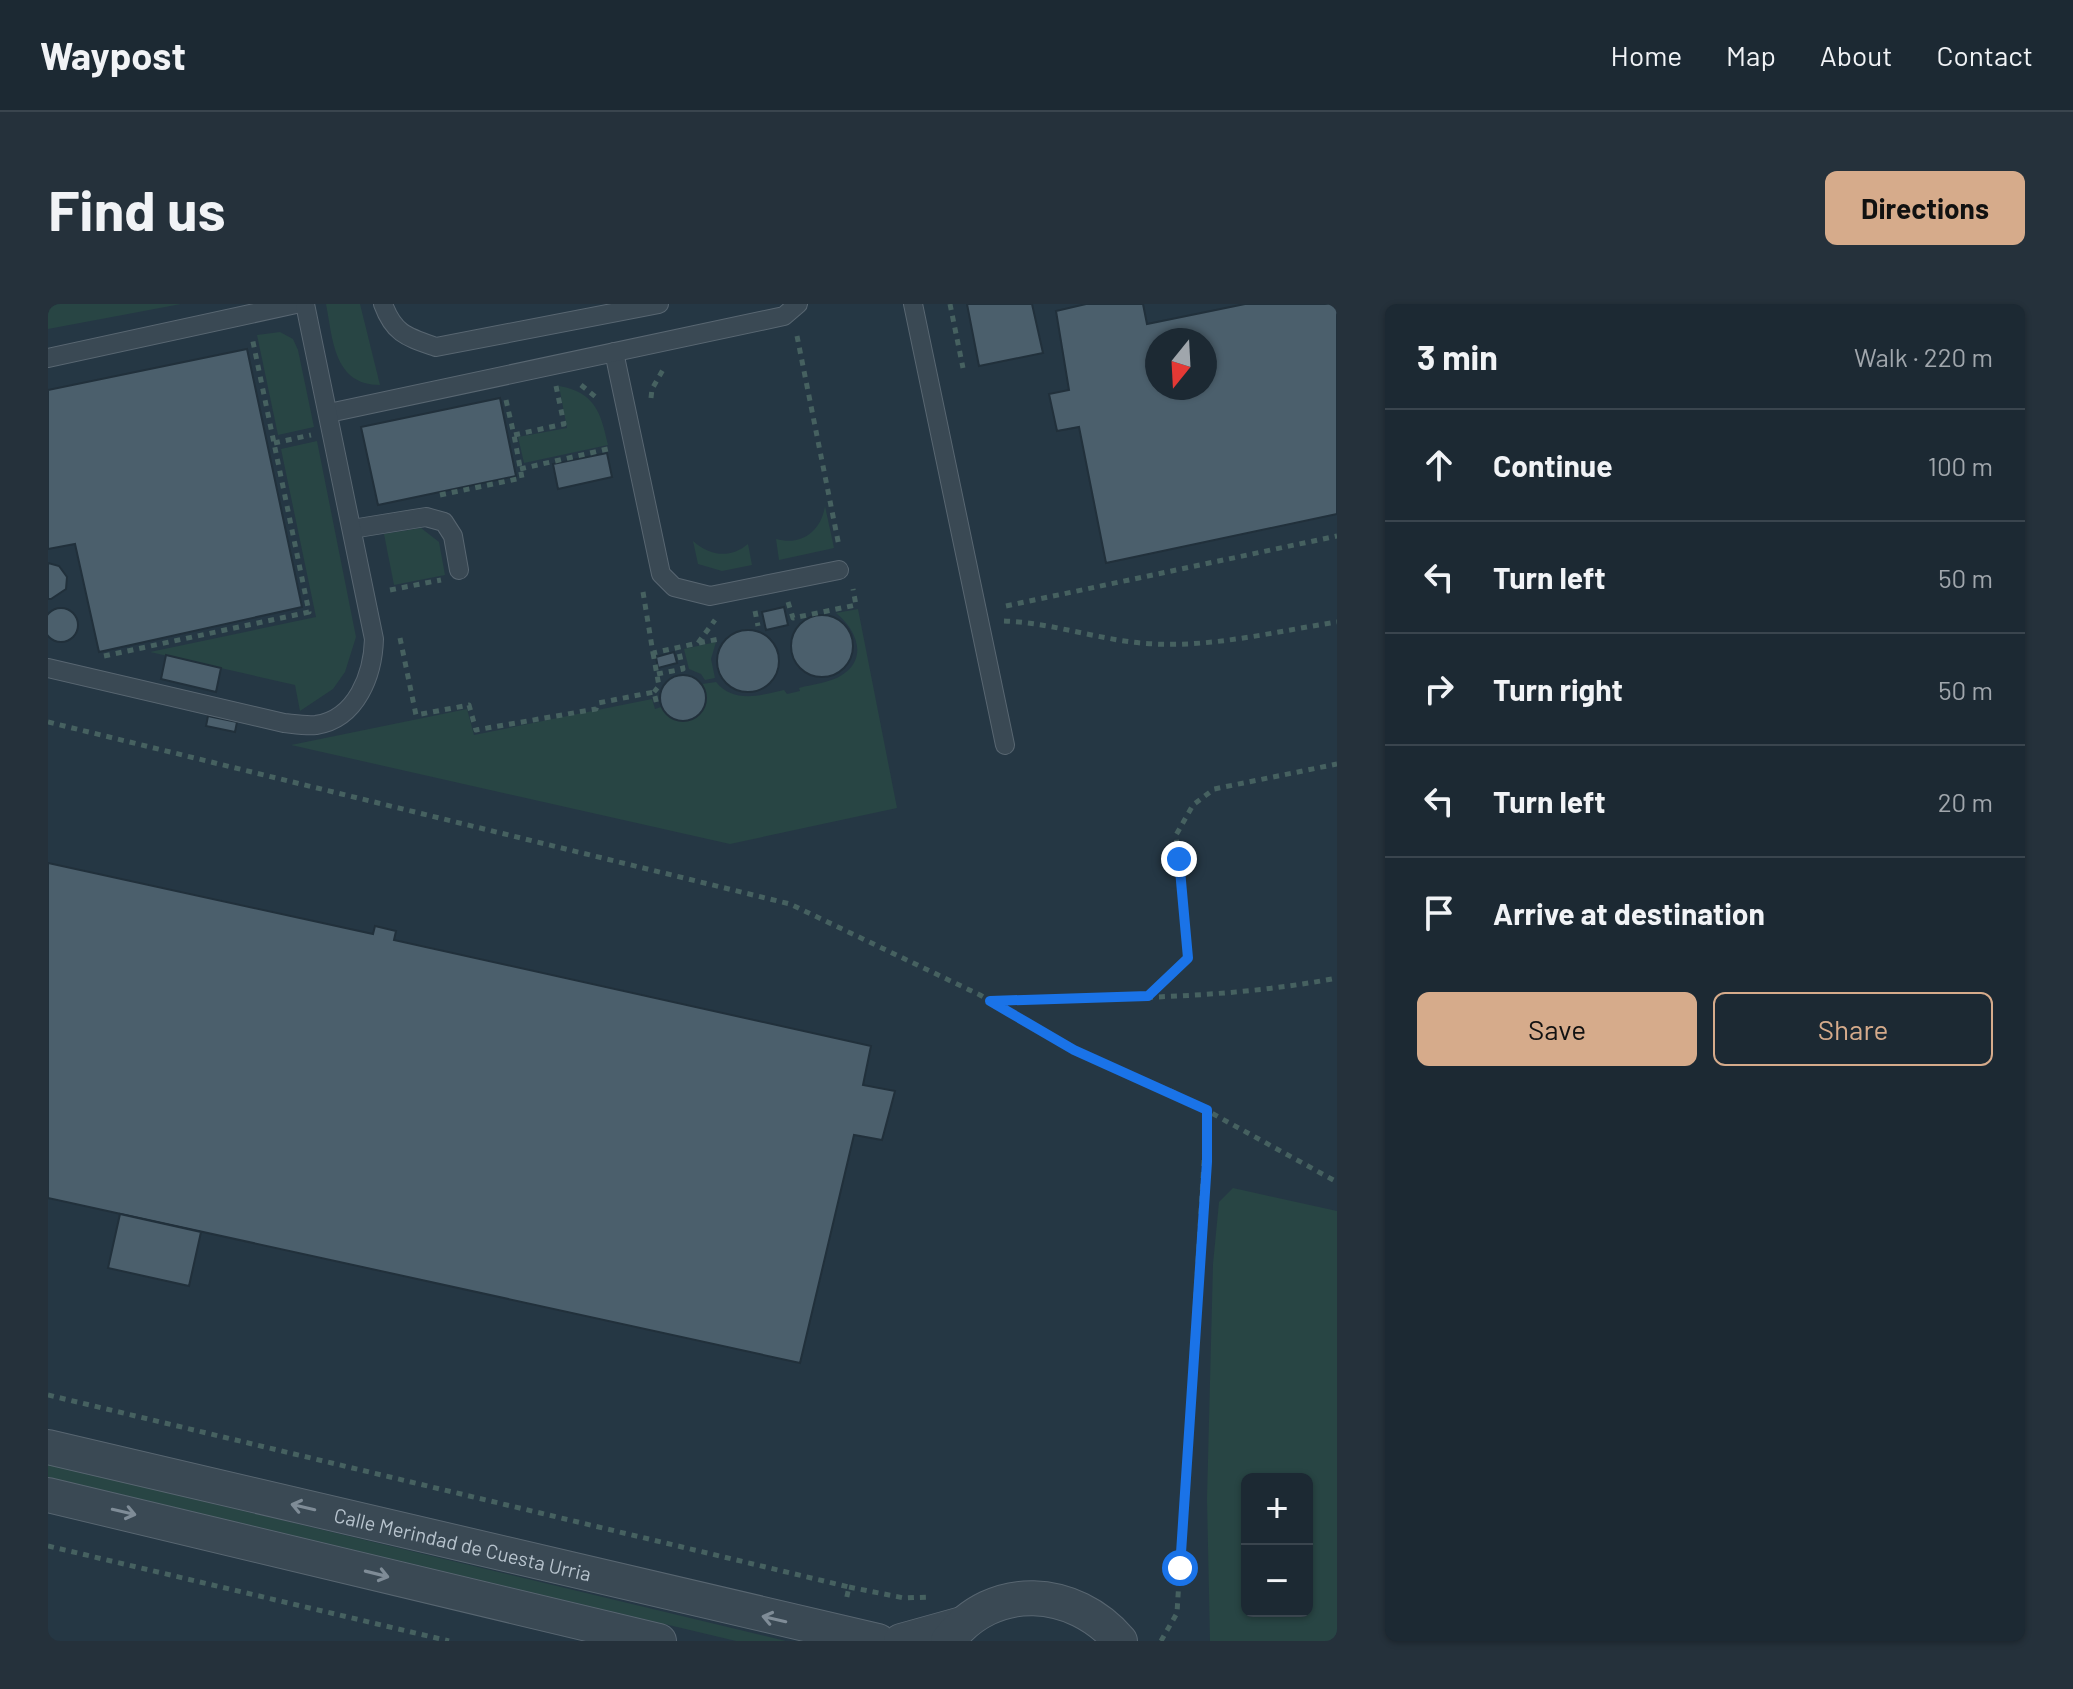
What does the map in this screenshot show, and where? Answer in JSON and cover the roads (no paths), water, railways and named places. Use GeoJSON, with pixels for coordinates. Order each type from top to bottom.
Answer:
{"type":"FeatureCollection","features":[{"type":"Feature","properties":{"kind":"street","name":"Calle Merindad de Cuesta Urria"},"geometry":{"type":"LineString","coordinates":[[48,1447],[837,1634],[878,1641]]}},
{"type":"Feature","properties":{"kind":"street"},"geometry":{"type":"LineString","coordinates":[[48,1495],[659,1641]]}},
{"type":"Feature","properties":{"kind":"street"},"geometry":{"type":"LineString","coordinates":[[901,1641],[955,1633],[987,1608],[1015,1599],[1044,1597],[1073,1604],[1099,1618],[1120,1641]]}},
{"type":"Feature","properties":{"kind":"lane"},"geometry":{"type":"LineString","coordinates":[[48,358],[296,304]]}},
{"type":"Feature","properties":{"kind":"lane"},"geometry":{"type":"LineString","coordinates":[[48,668],[284,723],[318,725],[347,709],[364,688],[373,662],[374,639],[305,304]]}},
{"type":"Feature","properties":{"kind":"lane"},"geometry":{"type":"LineString","coordinates":[[383,304],[391,325],[409,337],[436,347],[659,304]]}},
{"type":"Feature","properties":{"kind":"lane"},"geometry":{"type":"LineString","coordinates":[[329,413],[784,316],[798,304]]}},
{"type":"Feature","properties":{"kind":"lane"},"geometry":{"type":"LineString","coordinates":[[913,304],[1005,745]]}},
{"type":"Feature","properties":{"kind":"lane"},"geometry":{"type":"LineString","coordinates":[[614,352],[661,574],[674,587],[710,596],[839,570]]}},
{"type":"Feature","properties":{"kind":"lane"},"geometry":{"type":"LineString","coordinates":[[352,529],[426,517],[444,522],[453,536],[453,574]]}}]}
